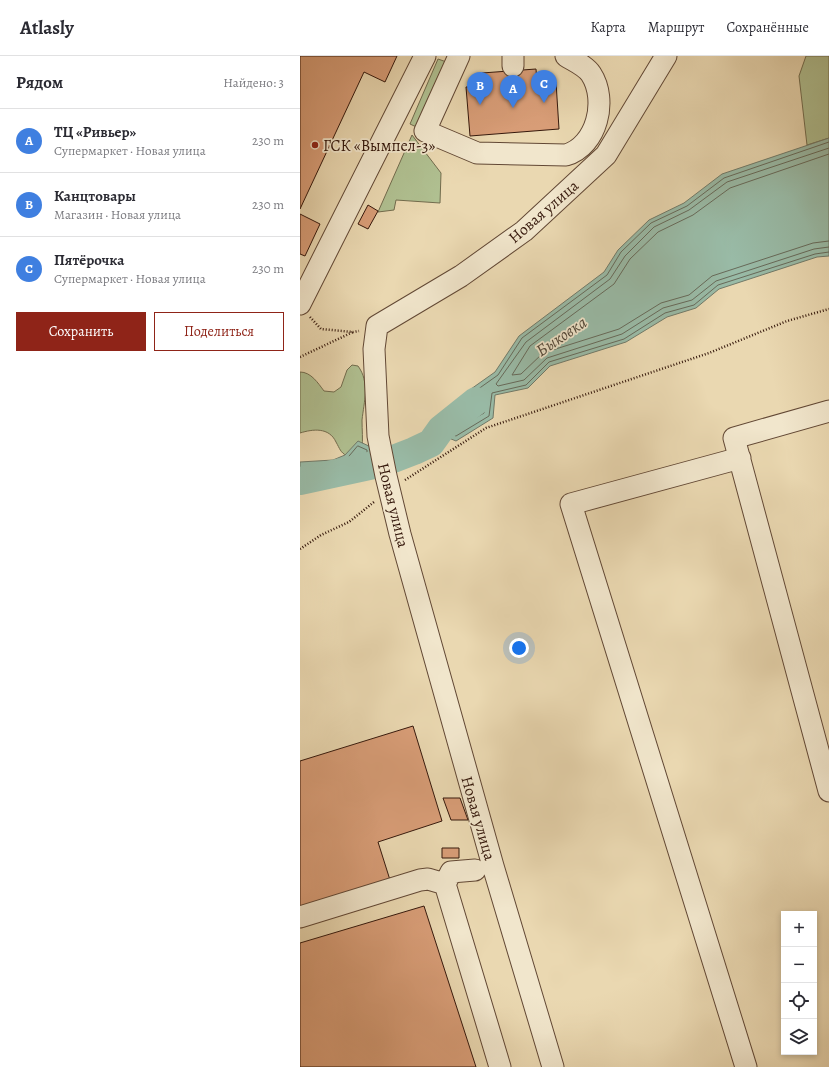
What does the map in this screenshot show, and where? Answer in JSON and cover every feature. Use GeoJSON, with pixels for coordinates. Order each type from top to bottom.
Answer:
{"type":"FeatureCollection","features":[{"type":"Feature","properties":{"kind":"street"},"geometry":{"type":"LineString","coordinates":[[303,308],[425,56]]}},
{"type":"Feature","properties":{"kind":"street"},"geometry":{"type":"LineString","coordinates":[[425,131],[457,61],[431,56]]}},
{"type":"Feature","properties":{"kind":"street"},"geometry":{"type":"LineString","coordinates":[[395,117],[477,153],[566,155],[573,153],[581,148],[590,137],[599,112],[597,86],[590,73],[566,56]]}},
{"type":"Feature","properties":{"kind":"street","name":"Новая улица"},"geometry":{"type":"LineString","coordinates":[[553,1067],[492,866],[400,534],[378,436],[374,349],[377,326],[461,276],[524,231],[606,156],[666,56]]}},
{"type":"Feature","properties":{"kind":"street"},"geometry":{"type":"LineString","coordinates":[[829,411],[734,438],[829,791]]}},
{"type":"Feature","properties":{"kind":"street"},"geometry":{"type":"LineString","coordinates":[[740,458],[570,504],[746,1067]]}},
{"type":"Feature","properties":{"kind":"street"},"geometry":{"type":"LineString","coordinates":[[475,870],[451,872],[445,884],[500,1067]]}},
{"type":"Feature","properties":{"kind":"street"},"geometry":{"type":"LineString","coordinates":[[300,918],[420,880],[428,879],[445,884]]}},
{"type":"Feature","properties":{"kind":"path"},"geometry":{"type":"LineString","coordinates":[[303,308],[321,329],[353,332]]}},
{"type":"Feature","properties":{"kind":"path"},"geometry":{"type":"LineString","coordinates":[[300,549],[321,535],[349,522],[388,483],[486,428],[709,353],[787,321],[829,309]]}},
{"type":"Feature","properties":{"kind":"path"},"geometry":{"type":"LineString","coordinates":[[300,357],[353,332],[377,326]]}},
{"type":"Feature","properties":{"kind":"shaded area"},"geometry":{"type":"Polygon","coordinates":[[[806,56],[829,56],[829,138],[807,145],[799,76],[806,56]]]}},
{"type":"Feature","properties":{"kind":"shaded area"},"geometry":{"type":"Polygon","coordinates":[[[438,59],[455,65],[425,131],[410,124],[438,59]]]}},
{"type":"Feature","properties":{"kind":"shaded area"},"geometry":{"type":"Polygon","coordinates":[[[412,135],[441,173],[440,203],[396,200],[394,210],[378,212],[412,135]]]}},
{"type":"Feature","properties":{"kind":"shaded area"},"geometry":{"type":"Polygon","coordinates":[[[352,365],[358,366],[362,372],[365,385],[365,399],[362,420],[362,449],[347,456],[341,452],[333,437],[325,432],[315,430],[300,433],[300,372],[304,372],[311,376],[317,381],[324,391],[334,392],[341,387],[347,370],[352,365]]]}},
{"type":"Feature","properties":{"kind":"water"},"geometry":{"type":"Polygon","coordinates":[[[829,138],[829,256],[817,257],[719,289],[696,308],[667,317],[626,342],[550,366],[528,388],[495,395],[493,418],[456,441],[444,436],[448,415],[471,389],[495,372],[519,336],[604,272],[618,250],[649,220],[684,203],[722,174],[829,138]]]}},
{"type":"Feature","properties":{"kind":"water"},"geometry":{"type":"Polygon","coordinates":[[[358,441],[371,447],[372,459],[366,464],[300,472],[300,462],[333,460],[345,455],[358,441]]]}},
{"type":"Feature","properties":{"kind":"building","name":"ГСК «Вымпел-3»"},"geometry":{"type":"Polygon","coordinates":[[[300,56],[397,56],[385,82],[364,72],[300,209],[300,56]]]}},
{"type":"Feature","properties":{"kind":"building"},"geometry":{"type":"Polygon","coordinates":[[[536,69],[537,83],[556,82],[559,129],[470,136],[466,87],[483,86],[482,73],[536,69]]]}},
{"type":"Feature","properties":{"kind":"building"},"geometry":{"type":"Polygon","coordinates":[[[368,205],[378,211],[368,229],[358,224],[368,205]]]}},
{"type":"Feature","properties":{"kind":"building"},"geometry":{"type":"Polygon","coordinates":[[[300,214],[320,224],[305,256],[300,254],[300,214]]]}},
{"type":"Feature","properties":{"kind":"building"},"geometry":{"type":"Polygon","coordinates":[[[413,726],[442,821],[378,842],[390,880],[300,909],[300,761],[413,726]]]}},
{"type":"Feature","properties":{"kind":"building"},"geometry":{"type":"Polygon","coordinates":[[[443,798],[460,798],[468,820],[451,820],[443,798]]]}},
{"type":"Feature","properties":{"kind":"building"},"geometry":{"type":"Polygon","coordinates":[[[442,848],[459,848],[459,858],[442,858],[442,848]]]}},
{"type":"Feature","properties":{"kind":"building"},"geometry":{"type":"Polygon","coordinates":[[[424,906],[476,1067],[300,1067],[300,943],[424,906]]]}},
{"type":"Feature","properties":{"kind":"waterway","name":"Быковка"},"geometry":{"type":"LineString","coordinates":[[300,481],[383,463],[414,451],[431,443],[441,429],[476,401]]}},
{"type":"Feature","properties":{"kind":"place","name":"Пятёрочка"},"geometry":{"type":"Point","coordinates":[544,103]}},
{"type":"Feature","properties":{"kind":"place","name":"Канцтовары"},"geometry":{"type":"Point","coordinates":[480,105]}},
{"type":"Feature","properties":{"kind":"place","name":"ТЦ «Ривьер»"},"geometry":{"type":"Point","coordinates":[513,108]}},
{"type":"Feature","properties":{"kind":"place","name":"ГСК «Вымпел-3»"},"geometry":{"type":"Point","coordinates":[315,145]}}]}
